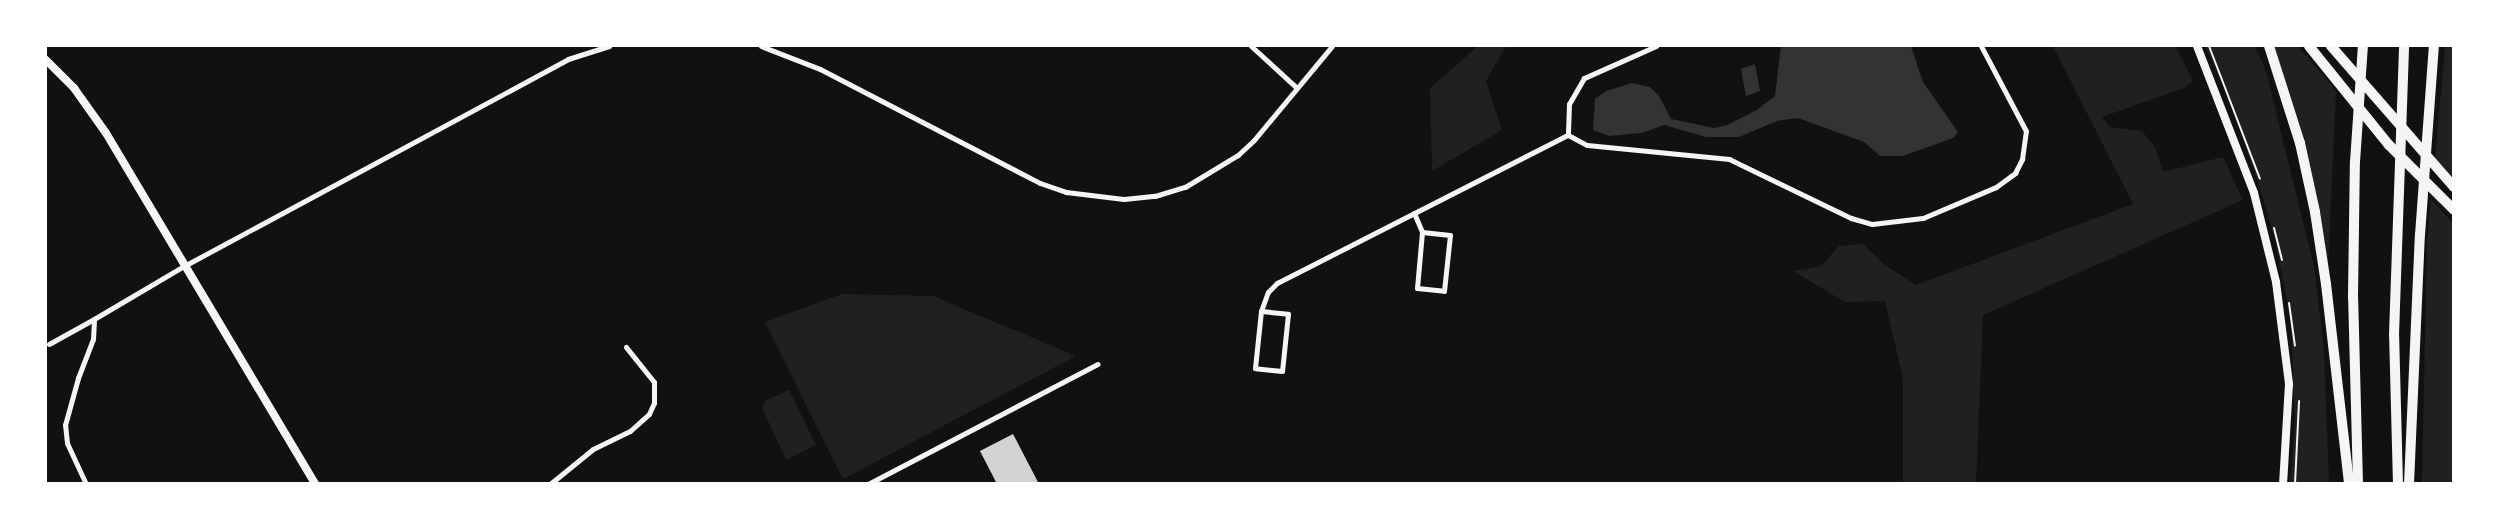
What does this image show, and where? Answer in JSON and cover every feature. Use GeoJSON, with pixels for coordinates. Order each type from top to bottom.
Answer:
{"type":"FeatureCollection","features":[{"type":"Feature","properties":{"kind":"highway"},"geometry":{"type":"LineString","coordinates":[[2269,46],[2300,143],[2315,212],[2349,484]]}},
{"type":"Feature","properties":{"kind":"highway"},"geometry":{"type":"LineString","coordinates":[[2309,46],[2389,145],[2454,210]]}},
{"type":"Feature","properties":{"kind":"highway"},"geometry":{"type":"LineString","coordinates":[[2331,46],[2454,187]]}},
{"type":"Feature","properties":{"kind":"highway"},"geometry":{"type":"LineString","coordinates":[[2358,484],[2353,297],[2355,162],[2363,46]]}},
{"type":"Feature","properties":{"kind":"highway"},"geometry":{"type":"LineString","coordinates":[[2398,484],[2394,335],[2404,46]]}},
{"type":"Feature","properties":{"kind":"highway"},"geometry":{"type":"LineString","coordinates":[[2409,484],[2420,235],[2434,46]]}},
{"type":"Feature","properties":{"kind":"main road"},"geometry":{"type":"LineString","coordinates":[[2197,46],[2254,193],[2276,282],[2289,384],[2283,484]]}},
{"type":"Feature","properties":{"kind":"main road"},"geometry":{"type":"LineString","coordinates":[[46,60],[74,89],[106,133],[315,484]]}},
{"type":"Feature","properties":{"kind":"street"},"geometry":{"type":"LineString","coordinates":[[49,344],[184,266],[568,59],[609,46]]}},
{"type":"Feature","properties":{"kind":"street"},"geometry":{"type":"LineString","coordinates":[[761,46],[820,69],[1040,183],[1066,192],[1103,198],[1155,195],[1185,187],[1218,170],[1254,140],[1332,46]]}},
{"type":"Feature","properties":{"kind":"street"},"geometry":{"type":"LineString","coordinates":[[1251,46],[1297,88]]}},
{"type":"Feature","properties":{"kind":"street"},"geometry":{"type":"LineString","coordinates":[[1568,135],[1569,104],[1584,78],[1656,46]]}},
{"type":"Feature","properties":{"kind":"street"},"geometry":{"type":"LineString","coordinates":[[1568,135],[1587,145],[1729,159],[1851,218],[1872,224],[1923,218],[1996,187],[2015,173],[2022,159],[2026,131],[1981,46]]}},
{"type":"Feature","properties":{"kind":"street"},"geometry":{"type":"LineString","coordinates":[[1261,311],[1288,314],[1282,371],[1255,368],[1261,311],[1268,292],[1277,283],[1568,135]]}},
{"type":"Feature","properties":{"kind":"street"},"geometry":{"type":"LineString","coordinates":[[1414,213],[1423,232],[1417,288],[1444,291],[1450,235],[1423,232]]}},
{"type":"Feature","properties":{"kind":"street"},"geometry":{"type":"LineString","coordinates":[[86,484],[67,443],[65,425],[78,378],[93,339],[94,319]]}},
{"type":"Feature","properties":{"kind":"street"},"geometry":{"type":"LineString","coordinates":[[550,484],[593,449],[630,431],[649,414],[654,402],[654,382],[649,373],[634,361],[626,347]]}},
{"type":"Feature","properties":{"kind":"street"},"geometry":{"type":"LineString","coordinates":[[867,484],[1098,364]]}},
{"type":"Feature","properties":{"kind":"shaded area"},"geometry":{"type":"Polygon","coordinates":[[[1478,46],[1506,46],[1486,81],[1502,130],[1432,171],[1430,88],[1478,46]]]}},
{"type":"Feature","properties":{"kind":"shaded area"},"geometry":{"type":"Polygon","coordinates":[[[1781,46],[1911,46],[1923,82],[1958,132],[1953,138],[1903,156],[1880,156],[1864,142],[1798,118],[1777,121],[1739,137],[1706,137],[1664,125],[1642,133],[1609,136],[1593,130],[1595,99],[1606,91],[1632,83],[1650,87],[1659,96],[1671,119],[1714,128],[1727,125],[1757,110],[1775,96],[1781,46]]]}},
{"type":"Feature","properties":{"kind":"shaded area"},"geometry":{"type":"Polygon","coordinates":[[[2053,46],[2175,46],[2193,81],[2184,88],[2102,117],[2109,127],[2142,131],[2155,147],[2163,172],[2223,157],[2243,200],[1983,315],[1976,483],[1903,483],[1903,379],[1885,301],[1845,302],[1793,271],[1821,266],[1839,246],[1863,244],[1885,265],[1916,285],[2133,204],[2053,46]]]}},
{"type":"Feature","properties":{"kind":"shaded area"},"geometry":{"type":"Polygon","coordinates":[[[2205,46],[2255,46],[2266,71],[2314,266],[2324,351],[2329,483],[2290,483],[2295,419],[2291,321],[2275,239],[2258,182],[2227,93],[2205,46]]]}},
{"type":"Feature","properties":{"kind":"shaded area"},"geometry":{"type":"Polygon","coordinates":[[[2273,46],[2298,46],[2336,91],[2328,267],[2310,164],[2273,46]]]}},
{"type":"Feature","properties":{"kind":"shaded area"},"geometry":{"type":"Polygon","coordinates":[[[2445,46],[2453,46],[2453,178],[2435,159],[2445,46]]]}},
{"type":"Feature","properties":{"kind":"shaded area"},"geometry":{"type":"Polygon","coordinates":[[[1755,64],[1760,91],[1746,96],[1741,69],[1755,64]]]}},
{"type":"Feature","properties":{"kind":"shaded area"},"geometry":{"type":"Polygon","coordinates":[[[2431,199],[2453,223],[2453,483],[2422,483],[2427,244],[2431,199]]]}},
{"type":"Feature","properties":{"kind":"shaded area"},"geometry":{"type":"Polygon","coordinates":[[[842,294],[933,296],[1076,356],[843,479],[765,322],[842,294]]]}},
{"type":"Feature","properties":{"kind":"shaded area"},"geometry":{"type":"Polygon","coordinates":[[[789,390],[816,445],[786,460],[762,408],[765,401],[789,390]]]}},
{"type":"Feature","properties":{"kind":"building"},"geometry":{"type":"Polygon","coordinates":[[[1013,434],[1039,484],[997,484],[980,451],[1013,434]]]}}]}
